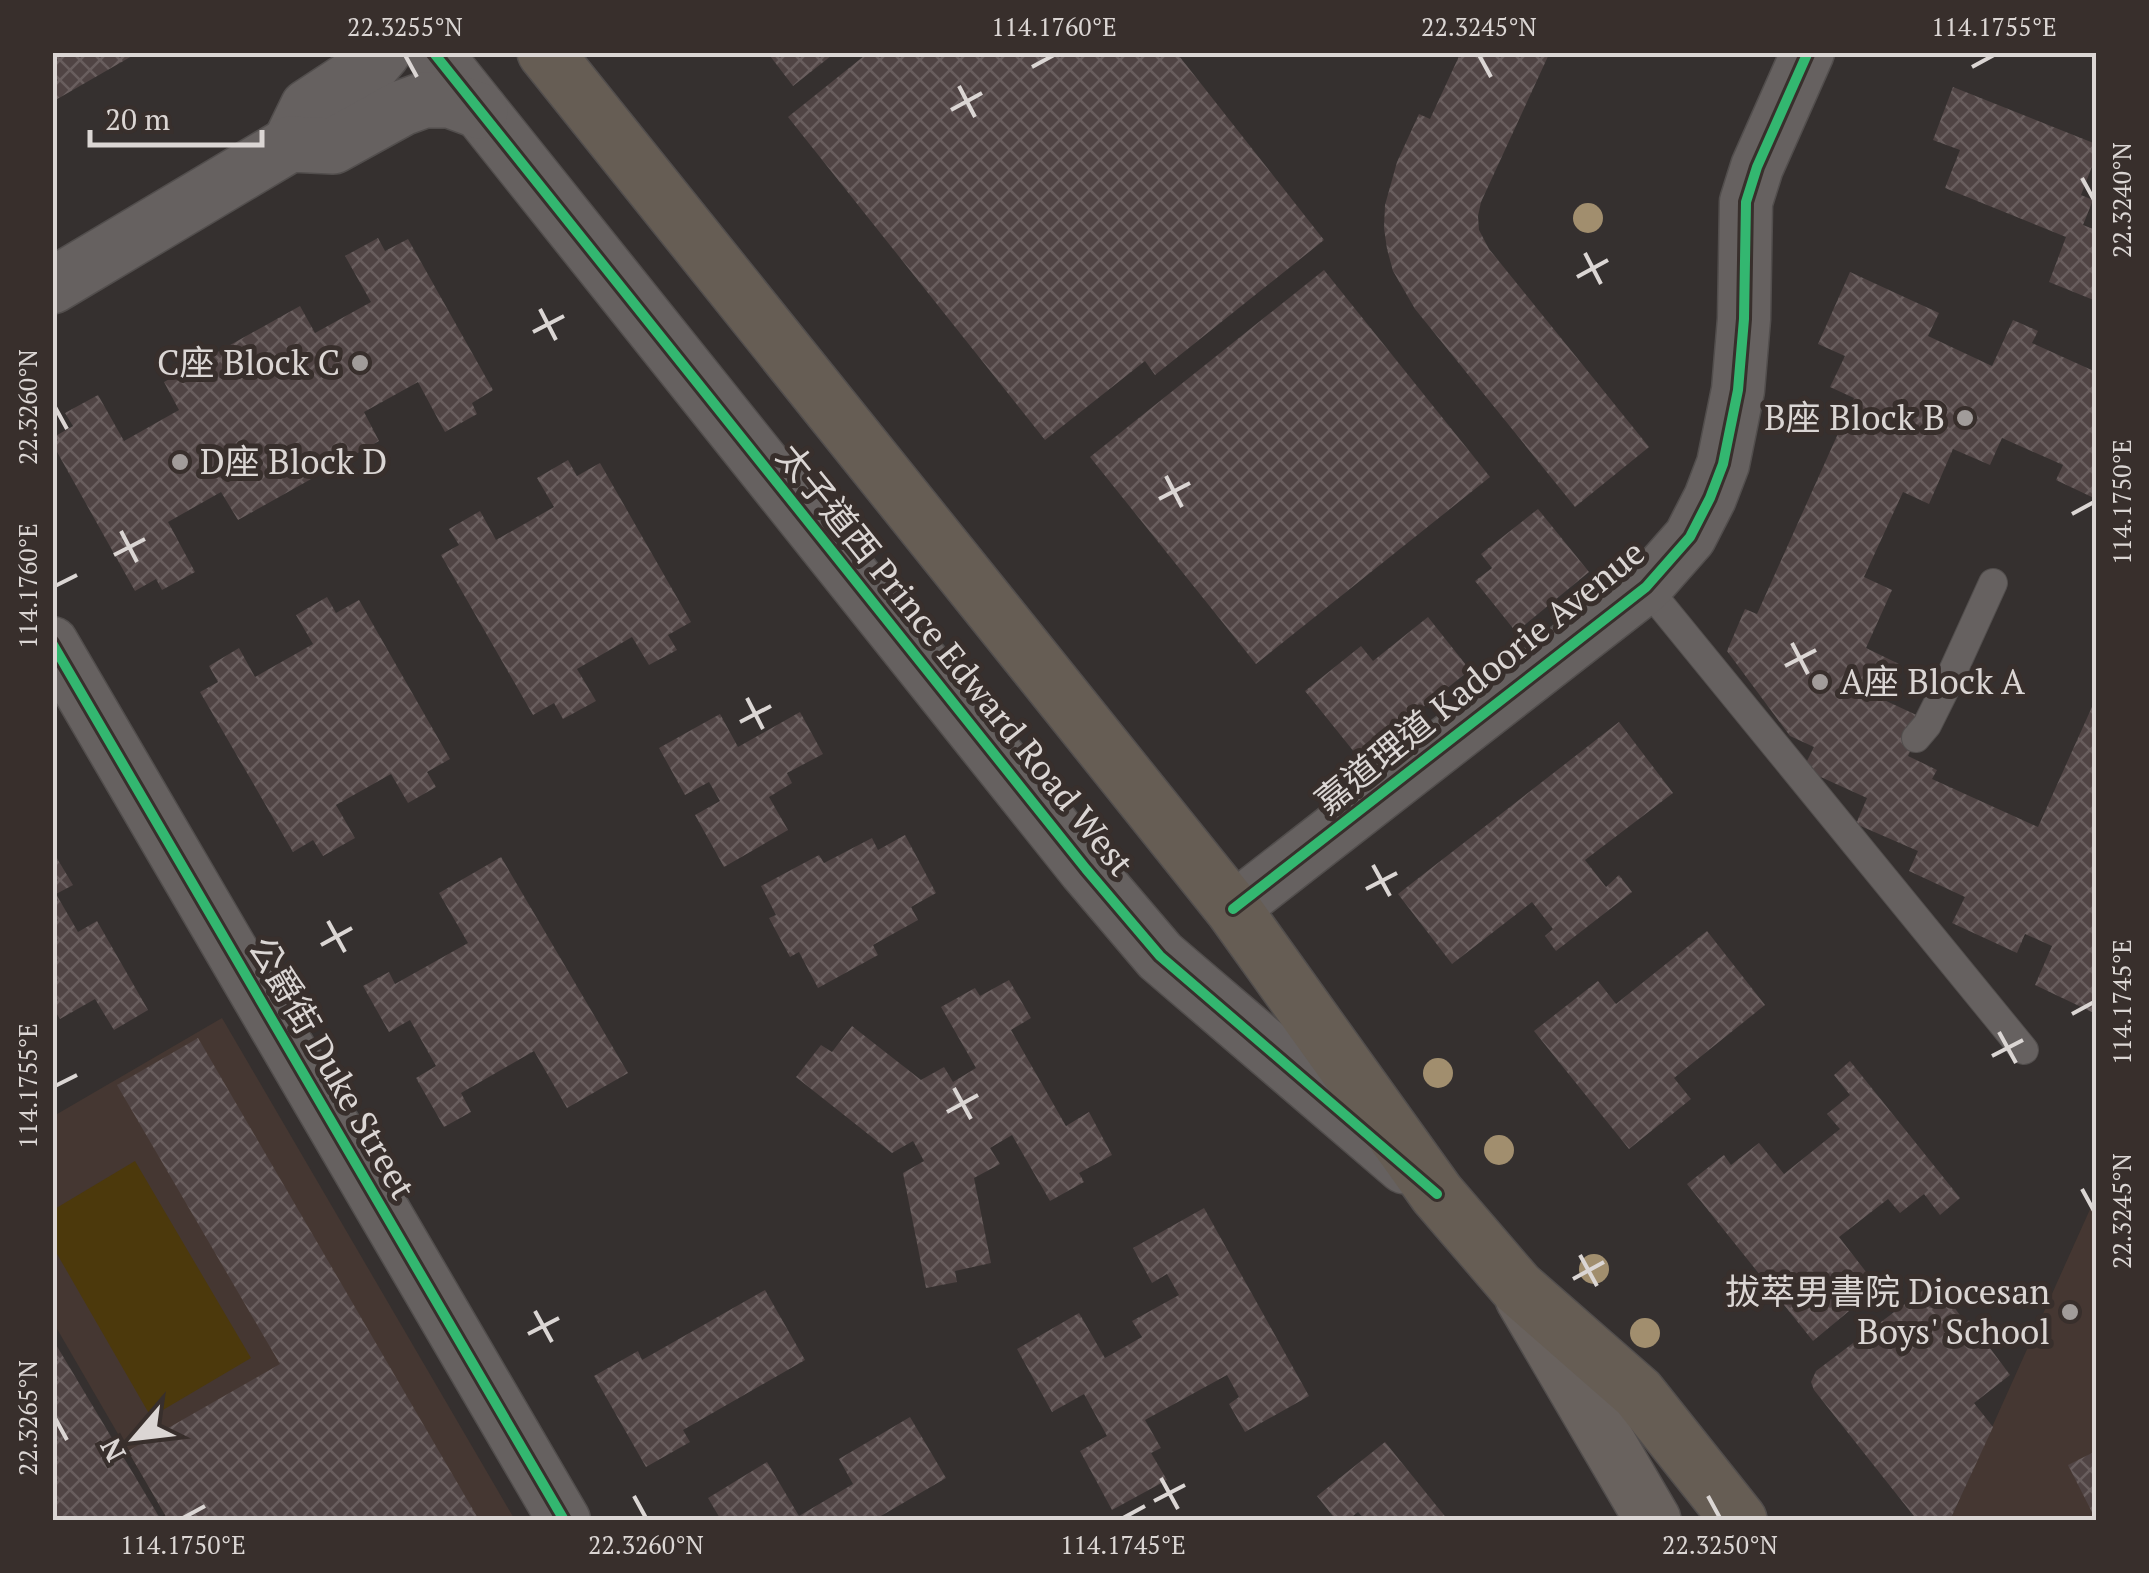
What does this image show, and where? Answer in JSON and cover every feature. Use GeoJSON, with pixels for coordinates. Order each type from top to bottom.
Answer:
{"type":"FeatureCollection","features":[{"type":"Feature","properties":{"kind":"main road","name":"太子道西 Prince Edward Road West"},"geometry":{"type":"LineString","coordinates":[[545,52],[1233,909],[1437,1194],[1516,1287],[1638,1393],[1738,1520]]}},
{"type":"Feature","properties":{"kind":"main road","name":"太子道西 Prince Edward Road West"},"geometry":{"type":"LineString","coordinates":[[1516,1287],[1653,1520]]}},
{"type":"Feature","properties":{"kind":"street"},"geometry":{"type":"LineString","coordinates":[[52,286],[290,144],[308,107],[372,65],[383,52]]}},
{"type":"Feature","properties":{"kind":"street","name":"太子道西 Prince Edward Road West"},"geometry":{"type":"LineString","coordinates":[[432,52],[1074,854],[1160,956],[1437,1194]]}},
{"type":"Feature","properties":{"kind":"street","name":"嘉道理道 Kadoorie Avenue"},"geometry":{"type":"LineString","coordinates":[[1233,909],[1646,587],[1690,537],[1723,464],[1738,390],[1746,202],[1757,167],[1808,52]]}},
{"type":"Feature","properties":{"kind":"street"},"geometry":{"type":"LineString","coordinates":[[290,144],[333,146],[424,100],[450,100],[480,112]]}},
{"type":"Feature","properties":{"kind":"street","name":"公爵街 Duke Street"},"geometry":{"type":"LineString","coordinates":[[52,642],[564,1520]]}},
{"type":"Feature","properties":{"kind":"lane"},"geometry":{"type":"LineString","coordinates":[[1916,738],[1943,693],[1993,582]]}},
{"type":"Feature","properties":{"kind":"lane"},"geometry":{"type":"LineString","coordinates":[[1646,587],[1817,782],[2024,1050]]}},
{"type":"Feature","properties":{"kind":"shaded area"},"geometry":{"type":"Polygon","coordinates":[[[222,1018],[515,1520],[168,1520],[53,1322],[52,1117],[222,1018]]]}},
{"type":"Feature","properties":{"kind":"shaded area"},"geometry":{"type":"Polygon","coordinates":[[[135,1161],[251,1358],[151,1417],[53,1247],[53,1210],[135,1161]]]}},
{"type":"Feature","properties":{"kind":"shaded area","name":"拔萃男書院 Diocesan Boys' School"},"geometry":{"type":"Polygon","coordinates":[[[2096,1196],[2096,1520],[1950,1520],[1957,1505],[2096,1196]]]}},
{"type":"Feature","properties":{"kind":"building"},"geometry":{"type":"Polygon","coordinates":[[[52,52],[139,52],[52,102],[52,52]]]}},
{"type":"Feature","properties":{"kind":"building"},"geometry":{"type":"Polygon","coordinates":[[[767,52],[836,52],[793,86],[767,52]]]}},
{"type":"Feature","properties":{"kind":"building"},"geometry":{"type":"Polygon","coordinates":[[[869,52],[1176,52],[1324,240],[1155,375],[1145,361],[1045,440],[788,117],[869,52]]]}},
{"type":"Feature","properties":{"kind":"building"},"geometry":{"type":"Polygon","coordinates":[[[1461,52],[1550,52],[1481,202],[1479,230],[1489,249],[1649,447],[1575,507],[1415,309],[1393,271],[1387,249],[1385,205],[1397,162],[1419,114],[1430,119],[1461,52]]]}},
{"type":"Feature","properties":{"kind":"building"},"geometry":{"type":"Polygon","coordinates":[[[1953,87],[2096,144],[2096,156],[2081,195],[2093,200],[2083,225],[2096,230],[2096,301],[2049,282],[2066,237],[1945,188],[1960,150],[1933,140],[1953,87]]]}},
{"type":"Feature","properties":{"kind":"building"},"geometry":{"type":"Polygon","coordinates":[[[378,238],[385,251],[408,239],[493,390],[472,403],[477,414],[445,432],[418,382],[364,412],[379,441],[238,520],[221,492],[168,522],[195,572],[162,590],[156,579],[135,591],[52,443],[52,438],[73,426],[65,413],[98,395],[124,441],[179,410],[164,382],[300,306],[315,333],[371,302],[345,256],[378,238]]]}},
{"type":"Feature","properties":{"kind":"building"},"geometry":{"type":"Polygon","coordinates":[[[1324,270],[1490,477],[1256,664],[1090,457],[1324,270]]]}},
{"type":"Feature","properties":{"kind":"building"},"geometry":{"type":"Polygon","coordinates":[[[1850,272],[1939,313],[1928,336],[1992,366],[2013,320],[2038,331],[2032,343],[2096,372],[2096,499],[2056,480],[2063,465],[2002,438],[1990,465],[1953,449],[1929,504],[1903,492],[1864,577],[1892,590],[1866,648],[1899,664],[1882,699],[1925,719],[1908,756],[1937,770],[1932,779],[2038,827],[2096,698],[2096,1014],[2035,985],[2052,946],[2025,934],[2017,953],[1952,923],[1965,897],[1909,871],[1918,851],[1856,824],[1867,798],[1803,769],[1814,747],[1790,736],[1727,651],[1745,609],[1757,614],[1854,398],[1830,387],[1845,356],[1818,344],[1850,272]]]}},
{"type":"Feature","properties":{"kind":"building"},"geometry":{"type":"Polygon","coordinates":[[[568,460],[577,476],[600,463],[691,622],[668,635],[677,650],[649,665],[632,637],[577,669],[596,701],[563,719],[554,703],[533,715],[441,555],[459,545],[449,529],[480,511],[496,540],[554,507],[537,478],[568,460]]]}},
{"type":"Feature","properties":{"kind":"building"},"geometry":{"type":"Polygon","coordinates":[[[1538,509],[1589,572],[1516,632],[1475,581],[1492,568],[1481,554],[1538,509]]]}},
{"type":"Feature","properties":{"kind":"building"},"geometry":{"type":"Polygon","coordinates":[[[327,597],[336,613],[359,600],[450,759],[427,772],[436,787],[408,803],[391,774],[336,805],[355,838],[323,856],[313,840],[293,852],[200,692],[218,682],[209,666],[239,648],[255,677],[313,644],[296,615],[327,597]]]}},
{"type":"Feature","properties":{"kind":"building"},"geometry":{"type":"Polygon","coordinates":[[[1428,617],[1470,670],[1359,758],[1305,691],[1361,646],[1373,661],[1428,617]]]}},
{"type":"Feature","properties":{"kind":"building"},"geometry":{"type":"Polygon","coordinates":[[[800,712],[823,754],[787,773],[792,783],[769,797],[788,830],[724,867],[695,815],[720,801],[709,782],[685,795],[659,748],[720,714],[738,747],[800,712]]]}},
{"type":"Feature","properties":{"kind":"building"},"geometry":{"type":"Polygon","coordinates":[[[1619,722],[1673,793],[1585,860],[1606,887],[1619,875],[1632,892],[1556,951],[1545,936],[1553,929],[1532,902],[1452,964],[1398,894],[1619,722]]]}},
{"type":"Feature","properties":{"kind":"building"},"geometry":{"type":"Polygon","coordinates":[[[905,835],[936,893],[911,907],[918,920],[873,945],[878,955],[818,988],[799,952],[790,957],[769,918],[776,915],[761,886],[819,855],[824,863],[872,838],[878,850],[905,835]]]}},
{"type":"Feature","properties":{"kind":"building"},"geometry":{"type":"Polygon","coordinates":[[[52,850],[73,885],[56,894],[78,932],[97,921],[148,1010],[114,1030],[95,999],[60,1019],[52,1006],[52,850]]]}},
{"type":"Feature","properties":{"kind":"building"},"geometry":{"type":"Polygon","coordinates":[[[501,857],[628,1073],[567,1108],[534,1051],[461,1093],[471,1112],[444,1127],[416,1078],[436,1066],[410,1020],[389,1032],[363,986],[389,972],[395,984],[468,943],[439,893],[501,857]]]}},
{"type":"Feature","properties":{"kind":"building"},"geometry":{"type":"Polygon","coordinates":[[[1707,931],[1765,1005],[1674,1078],[1691,1099],[1629,1149],[1534,1031],[1598,981],[1616,1004],[1707,931]]]}},
{"type":"Feature","properties":{"kind":"building"},"geometry":{"type":"Polygon","coordinates":[[[1009,980],[1031,1018],[1011,1030],[1066,1126],[1089,1112],[1112,1155],[1079,1173],[1084,1182],[1050,1201],[1012,1135],[990,1148],[1000,1164],[974,1178],[991,1263],[955,1271],[957,1282],[926,1288],[903,1173],[924,1161],[913,1141],[892,1153],[796,1077],[821,1045],[832,1052],[852,1026],[921,1080],[944,1067],[953,1082],[976,1068],[941,1007],[975,988],[980,996],[1009,980]]]}},
{"type":"Feature","properties":{"kind":"building"},"geometry":{"type":"Polygon","coordinates":[[[198,1038],[479,1520],[168,1520],[128,1451],[280,1364],[117,1085],[198,1038]]]}},
{"type":"Feature","properties":{"kind":"building"},"geometry":{"type":"Polygon","coordinates":[[[1850,1061],[1960,1198],[1940,1215],[1924,1194],[1900,1213],[1888,1199],[1839,1237],[1870,1277],[1842,1300],[1849,1311],[1813,1341],[1687,1184],[1724,1155],[1731,1165],[1759,1143],[1784,1174],[1840,1129],[1827,1114],[1850,1095],[1834,1075],[1850,1061]]]}},
{"type":"Feature","properties":{"kind":"building"},"geometry":{"type":"Polygon","coordinates":[[[1204,1208],[1309,1396],[1245,1432],[1229,1404],[1239,1397],[1227,1375],[1145,1420],[1161,1448],[1151,1453],[1167,1480],[1112,1510],[1080,1451],[1107,1436],[1084,1394],[1052,1412],[1017,1349],[1079,1313],[1105,1358],[1142,1337],[1132,1321],[1179,1295],[1167,1274],[1152,1283],[1133,1248],[1204,1208]]]}},
{"type":"Feature","properties":{"kind":"building"},"geometry":{"type":"Polygon","coordinates":[[[1930,1285],[1941,1290],[1966,1323],[1969,1320],[2010,1375],[1974,1403],[1993,1427],[1950,1520],[1917,1520],[1811,1382],[1816,1371],[1930,1285]]]}},
{"type":"Feature","properties":{"kind":"building"},"geometry":{"type":"Polygon","coordinates":[[[765,1290],[805,1360],[683,1430],[690,1442],[646,1467],[594,1376],[638,1351],[642,1360],[765,1290]]]}},
{"type":"Feature","properties":{"kind":"building"},"geometry":{"type":"Polygon","coordinates":[[[52,1338],[161,1520],[52,1520],[52,1338]]]}},
{"type":"Feature","properties":{"kind":"building"},"geometry":{"type":"Polygon","coordinates":[[[910,1417],[946,1478],[874,1520],[721,1520],[708,1498],[767,1462],[799,1516],[853,1484],[839,1459],[910,1417]]]}},
{"type":"Feature","properties":{"kind":"building"},"geometry":{"type":"Polygon","coordinates":[[[1385,1442],[1448,1520],[1365,1520],[1358,1512],[1348,1520],[1336,1520],[1317,1496],[1385,1442]]]}},
{"type":"Feature","properties":{"kind":"building"},"geometry":{"type":"Polygon","coordinates":[[[2096,1451],[2096,1520],[2068,1465],[2096,1451]]]}},
{"type":"Feature","properties":{"kind":"cycle path"},"geometry":{"type":"LineString","coordinates":[[433,52],[1086,869],[1160,956],[1437,1194]]}},
{"type":"Feature","properties":{"kind":"cycle path"},"geometry":{"type":"LineString","coordinates":[[1233,909],[1646,587],[1690,537],[1723,464],[1738,390],[1746,202],[1757,167],[1808,52]]}},
{"type":"Feature","properties":{"kind":"cycle path"},"geometry":{"type":"LineString","coordinates":[[52,643],[564,1520]]}},
{"type":"Feature","properties":{"kind":"place","name":"C座 Block C"},"geometry":{"type":"Point","coordinates":[360,363]}},
{"type":"Feature","properties":{"kind":"place","name":"B座 Block B"},"geometry":{"type":"Point","coordinates":[1965,418]}},
{"type":"Feature","properties":{"kind":"place","name":"D座 Block D"},"geometry":{"type":"Point","coordinates":[180,462]}},
{"type":"Feature","properties":{"kind":"place","name":"A座 Block A"},"geometry":{"type":"Point","coordinates":[1820,682]}},
{"type":"Feature","properties":{"kind":"place","name":"拔萃男書院 Diocesan Boys' School"},"geometry":{"type":"Point","coordinates":[2070,1312]}}]}
